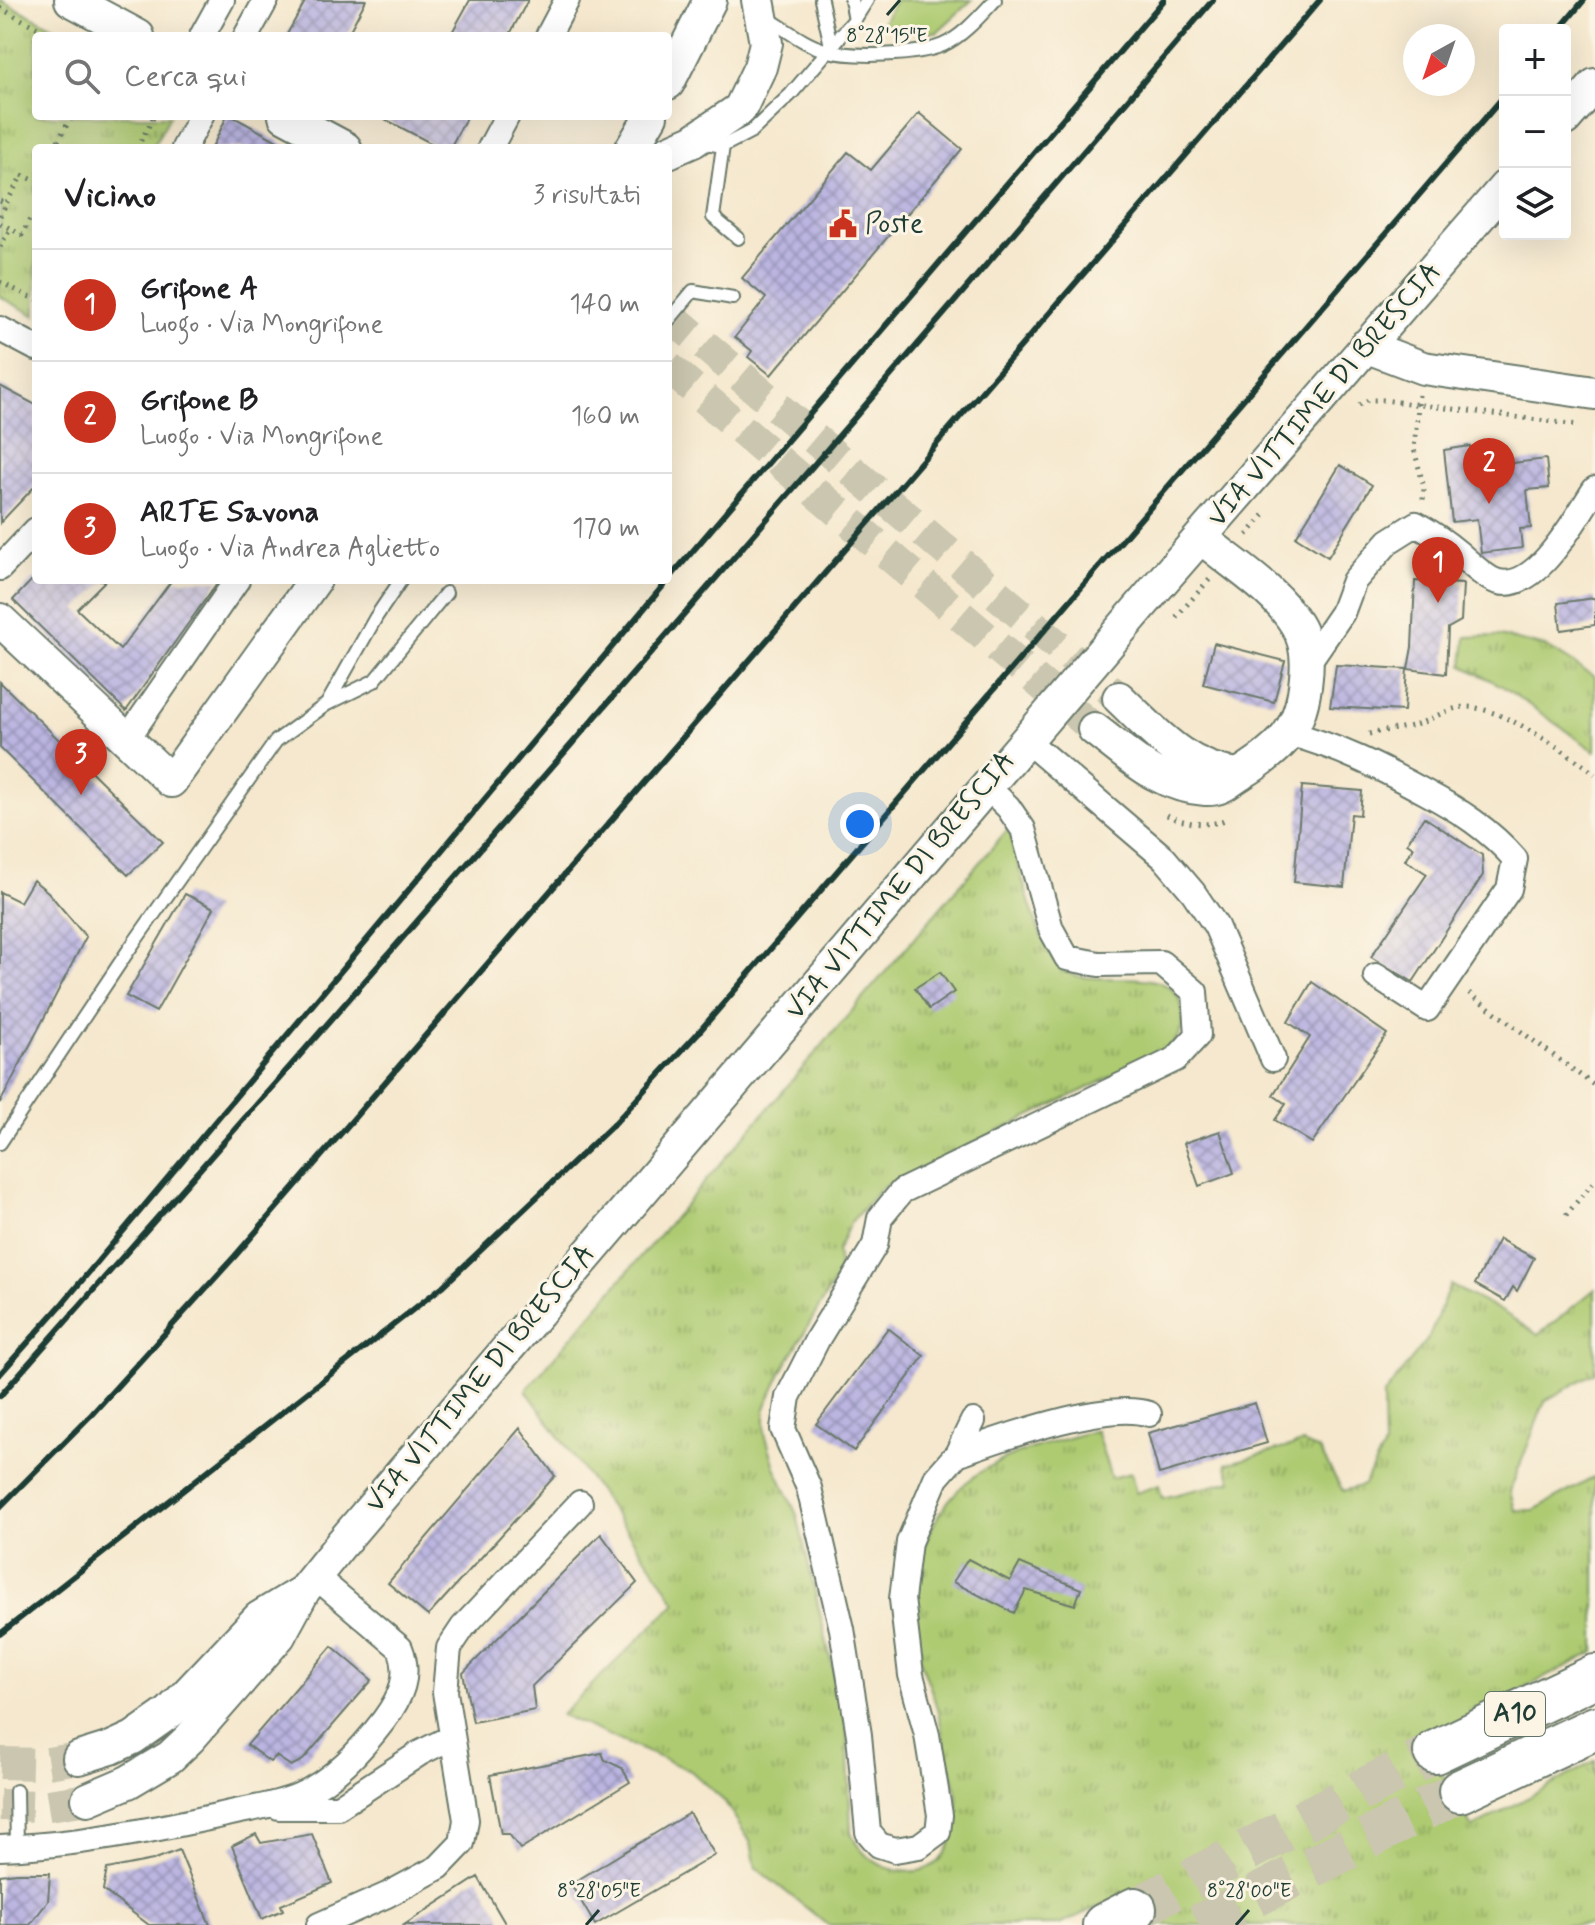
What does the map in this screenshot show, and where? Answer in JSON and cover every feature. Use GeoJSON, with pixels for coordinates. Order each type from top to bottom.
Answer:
{"type":"FeatureCollection","features":[{"type":"Feature","properties":{"kind":"highway","name":"A10"},"geometry":{"type":"LineString","coordinates":[[1435,1752],[1595,1676]]}},
{"type":"Feature","properties":{"kind":"highway","name":"A10"},"geometry":{"type":"LineString","coordinates":[[1460,1791],[1595,1728]]}},
{"type":"Feature","properties":{"kind":"street"},"geometry":{"type":"LineString","coordinates":[[71,0],[131,32]]}},
{"type":"Feature","properties":{"kind":"street"},"geometry":{"type":"LineString","coordinates":[[204,32],[222,0]]}},
{"type":"Feature","properties":{"kind":"street"},"geometry":{"type":"LineString","coordinates":[[248,32],[266,0]]}},
{"type":"Feature","properties":{"kind":"street"},"geometry":{"type":"LineString","coordinates":[[550,32],[567,0]]}},
{"type":"Feature","properties":{"kind":"street"},"geometry":{"type":"LineString","coordinates":[[672,75],[710,0]]}},
{"type":"Feature","properties":{"kind":"street"},"geometry":{"type":"LineString","coordinates":[[695,146],[740,109],[760,67],[766,43],[761,8]]}},
{"type":"Feature","properties":{"kind":"street"},"geometry":{"type":"LineString","coordinates":[[1571,112],[1595,85]]}},
{"type":"Feature","properties":{"kind":"street"},"geometry":{"type":"LineString","coordinates":[[186,144],[199,120]]}},
{"type":"Feature","properties":{"kind":"street"},"geometry":{"type":"LineString","coordinates":[[292,120],[338,144]]}},
{"type":"Feature","properties":{"kind":"street"},"geometry":{"type":"LineString","coordinates":[[492,144],[505,120]]}},
{"type":"Feature","properties":{"kind":"street"},"geometry":{"type":"LineString","coordinates":[[634,144],[649,120]]}},
{"type":"Feature","properties":{"kind":"street","name":"VIA VITTIME DI BRESCIA"},"geometry":{"type":"LineString","coordinates":[[88,1799],[128,1782],[170,1757],[279,1636],[310,1583],[986,786],[1499,194]]}},
{"type":"Feature","properties":{"kind":"street"},"geometry":{"type":"LineString","coordinates":[[0,329],[32,346]]}},
{"type":"Feature","properties":{"kind":"street"},"geometry":{"type":"LineString","coordinates":[[1365,346],[1423,368],[1595,393]]}},
{"type":"Feature","properties":{"kind":"street"},"geometry":{"type":"LineString","coordinates":[[1307,664],[1342,613],[1354,581],[1389,541],[1416,524],[1491,580],[1504,584],[1520,579],[1552,554],[1595,489]]}},
{"type":"Feature","properties":{"kind":"street"},"geometry":{"type":"LineString","coordinates":[[0,568],[32,534]]}},
{"type":"Feature","properties":{"kind":"street"},"geometry":{"type":"LineString","coordinates":[[1094,729],[1161,779],[1208,789],[1226,786],[1276,749],[1304,705],[1306,646],[1297,625],[1278,600],[1202,538]]}},
{"type":"Feature","properties":{"kind":"street"},"geometry":{"type":"LineString","coordinates":[[127,739],[234,584]]}},
{"type":"Feature","properties":{"kind":"street"},"geometry":{"type":"LineString","coordinates":[[0,620],[171,781],[312,584]]}},
{"type":"Feature","properties":{"kind":"street"},"geometry":{"type":"LineString","coordinates":[[1119,698],[1178,753],[1199,766],[1238,775]]}},
{"type":"Feature","properties":{"kind":"street"},"geometry":{"type":"LineString","coordinates":[[1288,733],[1329,744],[1381,766],[1453,806],[1500,842],[1515,859],[1509,889],[1427,1009],[1376,976]]}},
{"type":"Feature","properties":{"kind":"street"},"geometry":{"type":"LineString","coordinates":[[1026,740],[1164,858],[1193,892],[1216,926],[1273,1059]]}},
{"type":"Feature","properties":{"kind":"street"},"geometry":{"type":"LineString","coordinates":[[973,1421],[957,1454],[936,1478],[909,1542],[902,1599],[911,1675],[927,1735],[940,1815],[938,1832],[919,1846],[895,1850],[879,1845],[868,1832],[859,1735],[842,1629],[809,1488],[783,1429],[788,1397],[818,1338],[875,1245],[880,1218],[902,1191],[1176,1059],[1198,1035],[1195,992],[1161,963],[1099,964],[1067,958],[1051,929],[1023,829],[1008,807],[986,786]]}},
{"type":"Feature","properties":{"kind":"street"},"geometry":{"type":"LineString","coordinates":[[957,1454],[1003,1437],[1115,1409],[1149,1414]]}},
{"type":"Feature","properties":{"kind":"street"},"geometry":{"type":"LineString","coordinates":[[319,1925],[387,1895],[439,1867],[462,1843],[466,1820],[445,1692],[449,1648],[463,1627],[580,1503]]}},
{"type":"Feature","properties":{"kind":"street"},"geometry":{"type":"LineString","coordinates":[[9,1848],[101,1840],[261,1806],[297,1797],[344,1765],[371,1737],[398,1701],[405,1676],[405,1661],[400,1648],[310,1583]]}},
{"type":"Feature","properties":{"kind":"street","name":"VIA VITTIME DI BRESCIA"},"geometry":{"type":"LineString","coordinates":[[79,1758],[133,1738],[170,1712],[259,1618],[310,1583]]}},
{"type":"Feature","properties":{"kind":"street"},"geometry":{"type":"LineString","coordinates":[[261,1806],[338,1807],[420,1753],[452,1737]]}},
{"type":"Feature","properties":{"kind":"lane"},"geometry":{"type":"LineString","coordinates":[[821,0],[829,48]]}},
{"type":"Feature","properties":{"kind":"lane"},"geometry":{"type":"LineString","coordinates":[[851,0],[855,19]]}},
{"type":"Feature","properties":{"kind":"lane"},"geometry":{"type":"LineString","coordinates":[[738,238],[713,217],[695,146],[752,131],[791,94],[855,19],[867,0]]}},
{"type":"Feature","properties":{"kind":"lane"},"geometry":{"type":"LineString","coordinates":[[761,8],[829,48],[863,54],[905,52],[943,45],[959,35],[995,0]]}},
{"type":"Feature","properties":{"kind":"lane"},"geometry":{"type":"LineString","coordinates":[[672,316],[693,291],[733,298]]}},
{"type":"Feature","properties":{"kind":"lane"},"geometry":{"type":"LineString","coordinates":[[327,704],[398,584]]}},
{"type":"Feature","properties":{"kind":"lane"},"geometry":{"type":"LineString","coordinates":[[0,1143],[128,951],[276,741],[327,704],[374,681],[446,593]]}},
{"type":"Feature","properties":{"kind":"lane"},"geometry":{"type":"LineString","coordinates":[[9,1848],[16,1791]]}},
{"type":"Feature","properties":{"kind":"path"},"geometry":{"type":"LineString","coordinates":[[0,8],[45,32]]}},
{"type":"Feature","properties":{"kind":"path"},"geometry":{"type":"LineString","coordinates":[[56,144],[70,120]]}},
{"type":"Feature","properties":{"kind":"path"},"geometry":{"type":"LineString","coordinates":[[139,144],[152,120]]}},
{"type":"Feature","properties":{"kind":"path"},"geometry":{"type":"LineString","coordinates":[[0,216],[3,202],[22,175],[32,179]]}},
{"type":"Feature","properties":{"kind":"path"},"geometry":{"type":"LineString","coordinates":[[0,223],[22,235],[32,219]]}},
{"type":"Feature","properties":{"kind":"path"},"geometry":{"type":"LineString","coordinates":[[0,247],[10,229]]}},
{"type":"Feature","properties":{"kind":"path"},"geometry":{"type":"LineString","coordinates":[[0,282],[32,298]]}},
{"type":"Feature","properties":{"kind":"path"},"geometry":{"type":"LineString","coordinates":[[1416,524],[1424,488],[1414,449],[1423,368]]}},
{"type":"Feature","properties":{"kind":"path"},"geometry":{"type":"LineString","coordinates":[[1355,406],[1368,400],[1383,400],[1580,425]]}},
{"type":"Feature","properties":{"kind":"path"},"geometry":{"type":"LineString","coordinates":[[1182,610],[1266,513]]}},
{"type":"Feature","properties":{"kind":"path"},"geometry":{"type":"LineString","coordinates":[[1329,744],[1416,725],[1465,707],[1493,714],[1532,732],[1568,752],[1595,774]]}},
{"type":"Feature","properties":{"kind":"path"},"geometry":{"type":"LineString","coordinates":[[1448,979],[1595,1086]]}},
{"type":"Feature","properties":{"kind":"path"},"geometry":{"type":"LineString","coordinates":[[1566,1215],[1595,1180]]}},
{"type":"Feature","properties":{"kind":"green space"},"geometry":{"type":"Polygon","coordinates":[[[0,0],[63,32],[32,32],[32,120],[168,120],[154,144],[32,144],[32,314],[0,297],[0,0]]]}},
{"type":"Feature","properties":{"kind":"green space"},"geometry":{"type":"Polygon","coordinates":[[[895,0],[972,0],[937,32],[919,32],[882,24],[895,0]]]}},
{"type":"Feature","properties":{"kind":"green space"},"geometry":{"type":"Polygon","coordinates":[[[1499,636],[1547,647],[1595,677],[1595,751],[1502,686],[1463,666],[1466,637],[1499,636]]]}},
{"type":"Feature","properties":{"kind":"green space"},"geometry":{"type":"Polygon","coordinates":[[[1009,828],[1030,904],[1055,961],[1064,971],[1079,976],[1136,978],[1169,987],[1179,999],[1183,1025],[1176,1039],[1160,1053],[881,1188],[850,1223],[837,1252],[840,1271],[782,1371],[765,1408],[765,1433],[775,1467],[797,1515],[847,1729],[851,1832],[857,1844],[865,1854],[889,1868],[916,1871],[929,1868],[940,1860],[949,1847],[954,1831],[958,1812],[956,1791],[938,1711],[919,1656],[914,1599],[917,1573],[934,1524],[948,1502],[966,1483],[987,1468],[1013,1456],[1096,1430],[1111,1478],[1131,1473],[1136,1493],[1159,1485],[1162,1498],[1232,1481],[1226,1464],[1303,1443],[1319,1450],[1343,1491],[1364,1485],[1384,1447],[1383,1396],[1429,1337],[1450,1285],[1503,1312],[1538,1335],[1595,1289],[1595,1372],[1545,1401],[1510,1491],[1515,1510],[1534,1510],[1595,1477],[1595,1652],[1425,1743],[1472,1828],[1595,1761],[1595,1925],[1150,1925],[1133,1890],[1059,1925],[828,1925],[756,1868],[751,1843],[725,1802],[691,1771],[561,1715],[676,1603],[526,1390],[1009,828]]]}},
{"type":"Feature","properties":{"kind":"building"},"geometry":{"type":"Polygon","coordinates":[[[306,0],[366,0],[349,32],[288,32],[306,0]]]}},
{"type":"Feature","properties":{"kind":"building"},"geometry":{"type":"Polygon","coordinates":[[[470,0],[528,0],[511,32],[452,32],[470,0]]]}},
{"type":"Feature","properties":{"kind":"building","name":"Poste"},"geometry":{"type":"Polygon","coordinates":[[[919,113],[962,149],[771,375],[748,357],[752,351],[735,337],[766,298],[742,278],[848,152],[871,170],[919,113]]]}},
{"type":"Feature","properties":{"kind":"building"},"geometry":{"type":"Polygon","coordinates":[[[225,120],[239,120],[283,144],[214,144],[225,120]]]}},
{"type":"Feature","properties":{"kind":"building"},"geometry":{"type":"Polygon","coordinates":[[[387,120],[465,120],[452,144],[432,144],[387,120]]]}},
{"type":"Feature","properties":{"kind":"building"},"geometry":{"type":"Polygon","coordinates":[[[0,386],[32,403],[32,489],[0,523],[0,386]]]}},
{"type":"Feature","properties":{"kind":"building"},"geometry":{"type":"Polygon","coordinates":[[[1470,446],[1473,468],[1546,459],[1549,488],[1527,490],[1531,528],[1520,529],[1522,548],[1481,553],[1477,519],[1452,522],[1444,450],[1470,446]]]}},
{"type":"Feature","properties":{"kind":"building"},"geometry":{"type":"Polygon","coordinates":[[[1340,465],[1372,485],[1328,557],[1296,537],[1340,465]]]}},
{"type":"Feature","properties":{"kind":"building"},"geometry":{"type":"Polygon","coordinates":[[[32,580],[32,584],[102,584],[77,609],[120,650],[169,584],[216,584],[126,711],[13,600],[32,580]]]}},
{"type":"Feature","properties":{"kind":"building"},"geometry":{"type":"Polygon","coordinates":[[[1415,581],[1463,584],[1461,621],[1448,628],[1446,674],[1408,669],[1415,581]]]}},
{"type":"Feature","properties":{"kind":"building"},"geometry":{"type":"Polygon","coordinates":[[[1595,598],[1595,625],[1561,630],[1558,603],[1595,598]]]}},
{"type":"Feature","properties":{"kind":"building"},"geometry":{"type":"Polygon","coordinates":[[[1214,643],[1285,661],[1274,702],[1203,684],[1214,643]]]}},
{"type":"Feature","properties":{"kind":"building"},"geometry":{"type":"Polygon","coordinates":[[[1336,665],[1407,669],[1404,711],[1330,707],[1336,665]]]}},
{"type":"Feature","properties":{"kind":"building"},"geometry":{"type":"Polygon","coordinates":[[[0,682],[163,842],[128,875],[0,748],[0,682]]]}},
{"type":"Feature","properties":{"kind":"building"},"geometry":{"type":"Polygon","coordinates":[[[1302,786],[1362,791],[1360,815],[1351,814],[1344,887],[1294,882],[1302,786]]]}},
{"type":"Feature","properties":{"kind":"building"},"geometry":{"type":"Polygon","coordinates":[[[1424,817],[1482,855],[1483,875],[1413,982],[1371,957],[1427,874],[1405,860],[1413,847],[1407,843],[1424,817]]]}},
{"type":"Feature","properties":{"kind":"building"},"geometry":{"type":"Polygon","coordinates":[[[33,880],[48,892],[86,937],[0,1103],[0,892],[20,902],[33,880]]]}},
{"type":"Feature","properties":{"kind":"building"},"geometry":{"type":"Polygon","coordinates":[[[185,894],[214,908],[156,1012],[126,996],[185,894]]]}},
{"type":"Feature","properties":{"kind":"building"},"geometry":{"type":"Polygon","coordinates":[[[940,972],[954,992],[929,1009],[915,988],[940,972]]]}},
{"type":"Feature","properties":{"kind":"building"},"geometry":{"type":"Polygon","coordinates":[[[1312,982],[1387,1034],[1312,1143],[1275,1120],[1286,1104],[1273,1095],[1310,1037],[1288,1022],[1312,982]]]}},
{"type":"Feature","properties":{"kind":"building"},"geometry":{"type":"Polygon","coordinates":[[[1220,1131],[1234,1173],[1199,1186],[1184,1143],[1220,1131]]]}},
{"type":"Feature","properties":{"kind":"building"},"geometry":{"type":"Polygon","coordinates":[[[1499,1239],[1534,1258],[1517,1291],[1513,1287],[1505,1301],[1475,1284],[1499,1239]]]}},
{"type":"Feature","properties":{"kind":"building"},"geometry":{"type":"Polygon","coordinates":[[[888,1328],[924,1356],[854,1451],[816,1424],[888,1328]]]}},
{"type":"Feature","properties":{"kind":"building"},"geometry":{"type":"Polygon","coordinates":[[[1255,1403],[1267,1443],[1159,1474],[1148,1433],[1255,1403]]]}},
{"type":"Feature","properties":{"kind":"building"},"geometry":{"type":"Polygon","coordinates":[[[520,1428],[555,1476],[428,1616],[388,1583],[520,1428]]]}},
{"type":"Feature","properties":{"kind":"building"},"geometry":{"type":"Polygon","coordinates":[[[601,1534],[637,1583],[532,1686],[535,1710],[473,1722],[463,1673],[601,1534]]]}},
{"type":"Feature","properties":{"kind":"building"},"geometry":{"type":"Polygon","coordinates":[[[968,1559],[1010,1581],[1020,1563],[1081,1589],[1075,1605],[1026,1590],[1014,1613],[953,1582],[968,1559]]]}},
{"type":"Feature","properties":{"kind":"building"},"geometry":{"type":"Polygon","coordinates":[[[332,1646],[372,1680],[303,1760],[291,1766],[276,1756],[270,1762],[247,1745],[332,1646]]]}},
{"type":"Feature","properties":{"kind":"building"},"geometry":{"type":"Polygon","coordinates":[[[602,1753],[605,1760],[622,1768],[630,1782],[520,1849],[509,1834],[501,1834],[490,1775],[602,1753]]]}},
{"type":"Feature","properties":{"kind":"building"},"geometry":{"type":"Polygon","coordinates":[[[689,1813],[715,1855],[595,1925],[571,1884],[689,1813]]]}},
{"type":"Feature","properties":{"kind":"building"},"geometry":{"type":"Polygon","coordinates":[[[256,1834],[261,1843],[312,1834],[332,1883],[281,1905],[283,1910],[262,1919],[232,1846],[256,1834]]]}},
{"type":"Feature","properties":{"kind":"building"},"geometry":{"type":"Polygon","coordinates":[[[179,1850],[210,1925],[149,1925],[103,1890],[107,1869],[153,1860],[179,1850]]]}},
{"type":"Feature","properties":{"kind":"building"},"geometry":{"type":"Polygon","coordinates":[[[50,1873],[48,1901],[30,1925],[0,1925],[0,1875],[50,1873]]]}},
{"type":"Feature","properties":{"kind":"building"},"geometry":{"type":"Polygon","coordinates":[[[478,1877],[506,1925],[404,1925],[478,1877]]]}},
{"type":"Feature","properties":{"kind":"tunnel"},"geometry":{"type":"LineString","coordinates":[[672,317],[1119,698]]}},
{"type":"Feature","properties":{"kind":"tunnel"},"geometry":{"type":"LineString","coordinates":[[672,370],[1094,729]]}},
{"type":"Feature","properties":{"kind":"tunnel"},"geometry":{"type":"LineString","coordinates":[[1135,1909],[1435,1752]]}},
{"type":"Feature","properties":{"kind":"tunnel"},"geometry":{"type":"LineString","coordinates":[[0,1763],[42,1764],[79,1758]]}},
{"type":"Feature","properties":{"kind":"tunnel"},"geometry":{"type":"LineString","coordinates":[[1199,1925],[1460,1791]]}},
{"type":"Feature","properties":{"kind":"tunnel"},"geometry":{"type":"LineString","coordinates":[[0,1805],[42,1806],[88,1799]]}},
{"type":"Feature","properties":{"kind":"railway"},"geometry":{"type":"LineString","coordinates":[[672,575],[1164,0]]}},
{"type":"Feature","properties":{"kind":"railway"},"geometry":{"type":"LineString","coordinates":[[0,1396],[610,701],[1213,0]]}},
{"type":"Feature","properties":{"kind":"railway"},"geometry":{"type":"LineString","coordinates":[[0,1507],[92,1414],[235,1256],[1320,0]]}},
{"type":"Feature","properties":{"kind":"railway"},"geometry":{"type":"LineString","coordinates":[[1564,24],[1584,0]]}},
{"type":"Feature","properties":{"kind":"railway"},"geometry":{"type":"LineString","coordinates":[[0,1634],[443,1286],[615,1123],[698,1033],[1504,96]]}},
{"type":"Feature","properties":{"kind":"railway"},"geometry":{"type":"LineString","coordinates":[[0,1374],[63,1303],[665,584]]}},
{"type":"Feature","properties":{"kind":"place","name":"Poste"},"geometry":{"type":"Point","coordinates":[843,224]}},
{"type":"Feature","properties":{"kind":"place","name":"Grifone B"},"geometry":{"type":"Point","coordinates":[1489,504]}},
{"type":"Feature","properties":{"kind":"place","name":"Grifone A"},"geometry":{"type":"Point","coordinates":[1438,603]}},
{"type":"Feature","properties":{"kind":"place","name":"ARTE Savona"},"geometry":{"type":"Point","coordinates":[81,795]}}]}
